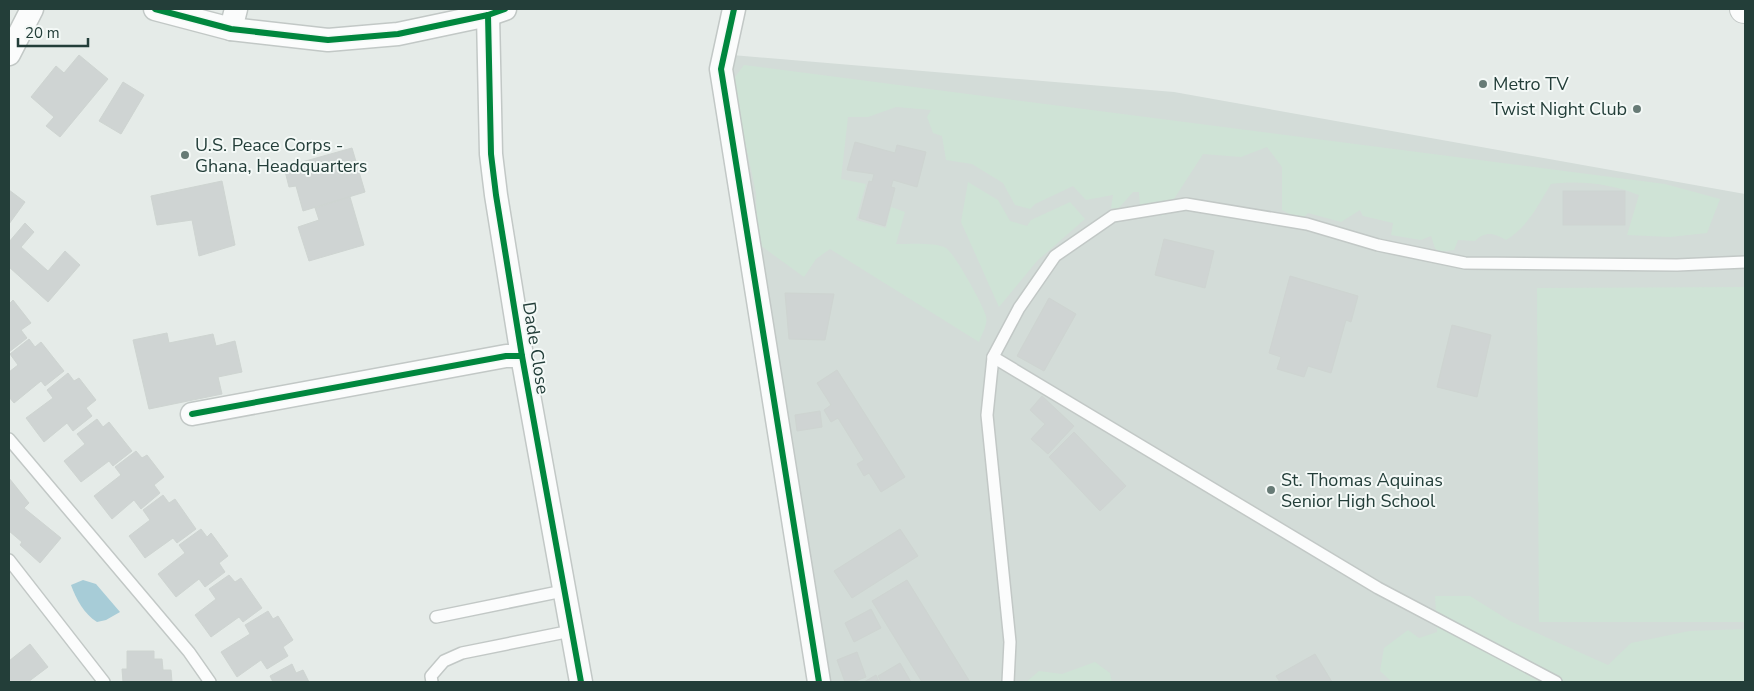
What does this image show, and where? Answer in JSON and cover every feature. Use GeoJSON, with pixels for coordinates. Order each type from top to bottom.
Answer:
{"type":"FeatureCollection","features":[{"type":"Feature","properties":{"kind":"street"},"geometry":{"type":"LineString","coordinates":[[9,54],[32,9]]}},
{"type":"Feature","properties":{"kind":"street"},"geometry":{"type":"LineString","coordinates":[[154,9],[233,19],[328,40],[398,34],[496,12]]}},
{"type":"Feature","properties":{"kind":"street"},"geometry":{"type":"LineString","coordinates":[[734,9],[721,69],[819,682]]}},
{"type":"Feature","properties":{"kind":"street","name":"Dade Close"},"geometry":{"type":"LineString","coordinates":[[496,12],[491,154],[522,356],[563,591],[581,682]]}},
{"type":"Feature","properties":{"kind":"street"},"geometry":{"type":"LineString","coordinates":[[192,414],[506,356],[522,356]]}},
{"type":"Feature","properties":{"kind":"lane"},"geometry":{"type":"LineString","coordinates":[[1008,682],[1010,642],[988,415],[993,357],[1019,308],[1055,256],[1113,216],[1186,204],[1307,224],[1378,245],[1465,263],[1657,265],[1745,262]]}},
{"type":"Feature","properties":{"kind":"lane"},"geometry":{"type":"LineString","coordinates":[[993,357],[1378,588],[1556,682]]}},
{"type":"Feature","properties":{"kind":"lane"},"geometry":{"type":"LineString","coordinates":[[9,439],[189,652],[210,682]]}},
{"type":"Feature","properties":{"kind":"lane"},"geometry":{"type":"LineString","coordinates":[[9,560],[104,682]]}},
{"type":"Feature","properties":{"kind":"lane"},"geometry":{"type":"LineString","coordinates":[[436,618],[563,591]]}},
{"type":"Feature","properties":{"kind":"lane"},"geometry":{"type":"LineString","coordinates":[[432,682],[431,676],[444,661],[462,653],[571,631]]}},
{"type":"Feature","properties":{"kind":"shaded area","name":"St. Thomas Aquinas Senior High School"},"geometry":{"type":"Polygon","coordinates":[[[732,55],[1174,92],[1745,194],[1745,682],[829,682],[727,92],[732,55]]]}},
{"type":"Feature","properties":{"kind":"green space"},"geometry":{"type":"Polygon","coordinates":[[[744,65],[1665,184],[1720,199],[1707,233],[1670,237],[1627,235],[1639,195],[1618,188],[1596,184],[1573,182],[1551,184],[1526,222],[1514,235],[1506,240],[1486,234],[1475,241],[1458,240],[1454,250],[1439,252],[1435,248],[1431,236],[1421,240],[1391,235],[1393,223],[1363,216],[1360,210],[1341,222],[1308,213],[1301,220],[1282,210],[1282,167],[1267,147],[1241,157],[1203,154],[1163,216],[1140,206],[1139,192],[1133,192],[1118,209],[1111,208],[1113,195],[1086,200],[1073,186],[1035,204],[1030,209],[1015,205],[1003,183],[972,164],[946,160],[942,136],[933,133],[927,117],[931,110],[896,107],[868,117],[848,117],[841,179],[866,184],[856,220],[886,228],[891,207],[905,212],[896,244],[929,244],[946,248],[968,280],[986,316],[985,326],[979,342],[830,249],[816,259],[804,277],[757,243],[756,193],[732,81],[744,65]]]}},
{"type":"Feature","properties":{"kind":"green space"},"geometry":{"type":"Polygon","coordinates":[[[968,182],[998,200],[1010,221],[1027,226],[1031,220],[1070,202],[1085,219],[1037,261],[999,307],[961,222],[968,182]]]}},
{"type":"Feature","properties":{"kind":"green space"},"geometry":{"type":"Polygon","coordinates":[[[1745,287],[1745,622],[1539,622],[1537,288],[1745,287]]]}},
{"type":"Feature","properties":{"kind":"green space"},"geometry":{"type":"Polygon","coordinates":[[[1435,596],[1470,596],[1510,621],[1608,665],[1631,643],[1689,631],[1745,629],[1745,682],[1392,682],[1380,671],[1384,648],[1408,630],[1419,638],[1437,632],[1435,596]]]}},
{"type":"Feature","properties":{"kind":"green space"},"geometry":{"type":"Polygon","coordinates":[[[1095,662],[1110,673],[1112,682],[1026,682],[1039,671],[1062,674],[1095,662]]]}},
{"type":"Feature","properties":{"kind":"water"},"geometry":{"type":"Polygon","coordinates":[[[83,580],[96,584],[120,612],[106,620],[97,622],[92,619],[81,606],[71,585],[83,580]]]}},
{"type":"Feature","properties":{"kind":"building"},"geometry":{"type":"Polygon","coordinates":[[[79,55],[108,79],[60,137],[46,126],[54,117],[31,97],[56,66],[64,73],[79,55]]]}},
{"type":"Feature","properties":{"kind":"building"},"geometry":{"type":"Polygon","coordinates":[[[123,82],[144,95],[121,134],[99,121],[123,82]]]}},
{"type":"Feature","properties":{"kind":"building"},"geometry":{"type":"Polygon","coordinates":[[[855,142],[895,153],[897,145],[926,152],[917,187],[893,180],[891,187],[895,188],[885,226],[859,218],[869,181],[872,182],[874,174],[847,170],[855,142]]]}},
{"type":"Feature","properties":{"kind":"building"},"geometry":{"type":"Polygon","coordinates":[[[352,148],[365,192],[303,211],[296,186],[289,187],[284,167],[352,148]]]}},
{"type":"Feature","properties":{"kind":"building"},"geometry":{"type":"Polygon","coordinates":[[[222,181],[235,245],[199,256],[192,220],[157,225],[151,196],[222,181]]]}},
{"type":"Feature","properties":{"kind":"building"},"geometry":{"type":"Polygon","coordinates":[[[9,190],[25,202],[9,224],[9,190]]]}},
{"type":"Feature","properties":{"kind":"building"},"geometry":{"type":"Polygon","coordinates":[[[1563,191],[1625,191],[1625,225],[1563,225],[1563,191]]]}},
{"type":"Feature","properties":{"kind":"building"},"geometry":{"type":"Polygon","coordinates":[[[350,197],[364,245],[309,261],[298,227],[319,220],[315,208],[350,197]]]}},
{"type":"Feature","properties":{"kind":"building"},"geometry":{"type":"Polygon","coordinates":[[[25,223],[34,232],[21,247],[48,271],[65,251],[80,265],[48,302],[9,267],[9,242],[25,223]]]}},
{"type":"Feature","properties":{"kind":"building"},"geometry":{"type":"Polygon","coordinates":[[[1164,239],[1214,251],[1205,288],[1155,275],[1164,239]]]}},
{"type":"Feature","properties":{"kind":"building"},"geometry":{"type":"Polygon","coordinates":[[[1290,276],[1358,296],[1351,322],[1346,320],[1331,373],[1308,366],[1304,377],[1277,369],[1281,357],[1269,353],[1290,276]]]}},
{"type":"Feature","properties":{"kind":"building"},"geometry":{"type":"Polygon","coordinates":[[[785,293],[834,294],[825,340],[789,339],[785,293]]]}},
{"type":"Feature","properties":{"kind":"building"},"geometry":{"type":"Polygon","coordinates":[[[1049,298],[1076,314],[1044,371],[1017,356],[1049,298]]]}},
{"type":"Feature","properties":{"kind":"building"},"geometry":{"type":"Polygon","coordinates":[[[13,300],[31,323],[21,330],[27,338],[9,352],[9,304],[13,300]]]}},
{"type":"Feature","properties":{"kind":"building"},"geometry":{"type":"Polygon","coordinates":[[[1452,325],[1491,335],[1477,397],[1437,387],[1452,325]]]}},
{"type":"Feature","properties":{"kind":"building"},"geometry":{"type":"Polygon","coordinates":[[[167,333],[169,343],[213,334],[216,346],[235,341],[242,372],[218,377],[222,394],[149,409],[133,340],[167,333]]]}},
{"type":"Feature","properties":{"kind":"building"},"geometry":{"type":"Polygon","coordinates":[[[29,339],[35,347],[41,342],[64,371],[45,386],[41,381],[14,403],[9,397],[9,372],[18,365],[10,354],[29,339]]]}},
{"type":"Feature","properties":{"kind":"building"},"geometry":{"type":"Polygon","coordinates":[[[837,370],[905,477],[881,492],[869,473],[864,476],[857,464],[864,460],[838,418],[831,422],[824,410],[831,405],[817,383],[837,370]]]}},
{"type":"Feature","properties":{"kind":"building"},"geometry":{"type":"Polygon","coordinates":[[[68,373],[74,381],[79,378],[96,400],[86,408],[92,416],[73,431],[67,423],[44,442],[26,418],[53,398],[47,390],[68,373]]]}},
{"type":"Feature","properties":{"kind":"building"},"geometry":{"type":"Polygon","coordinates":[[[1042,396],[1074,426],[1048,454],[1031,439],[1045,424],[1030,410],[1042,396]]]}},
{"type":"Feature","properties":{"kind":"building"},"geometry":{"type":"Polygon","coordinates":[[[820,411],[822,427],[797,431],[795,415],[820,411]]]}},
{"type":"Feature","properties":{"kind":"building"},"geometry":{"type":"Polygon","coordinates":[[[97,419],[103,427],[109,422],[132,451],[113,466],[109,461],[81,482],[64,461],[85,444],[77,434],[97,419]]]}},
{"type":"Feature","properties":{"kind":"building"},"geometry":{"type":"Polygon","coordinates":[[[1074,432],[1126,486],[1100,511],[1049,457],[1074,432]]]}},
{"type":"Feature","properties":{"kind":"building"},"geometry":{"type":"Polygon","coordinates":[[[136,451],[142,458],[147,455],[164,477],[154,485],[160,493],[141,509],[134,500],[112,519],[94,496],[121,475],[115,467],[136,451]]]}},
{"type":"Feature","properties":{"kind":"building"},"geometry":{"type":"Polygon","coordinates":[[[9,478],[29,503],[24,508],[61,538],[40,563],[20,545],[22,542],[9,531],[9,478]]]}},
{"type":"Feature","properties":{"kind":"building"},"geometry":{"type":"Polygon","coordinates":[[[163,495],[169,503],[175,499],[196,529],[177,543],[173,538],[145,558],[129,536],[150,520],[143,510],[163,495]]]}},
{"type":"Feature","properties":{"kind":"building"},"geometry":{"type":"Polygon","coordinates":[[[201,529],[207,537],[211,533],[228,556],[219,563],[225,572],[205,587],[199,579],[176,597],[158,574],[185,553],[179,545],[201,529]]]}},
{"type":"Feature","properties":{"kind":"building"},"geometry":{"type":"Polygon","coordinates":[[[900,529],[918,556],[852,598],[834,571],[900,529]]]}},
{"type":"Feature","properties":{"kind":"building"},"geometry":{"type":"Polygon","coordinates":[[[229,575],[235,582],[241,578],[262,608],[243,622],[239,617],[211,637],[195,615],[216,599],[209,589],[229,575]]]}},
{"type":"Feature","properties":{"kind":"building"},"geometry":{"type":"Polygon","coordinates":[[[907,580],[970,682],[922,682],[872,601],[907,580]]]}},
{"type":"Feature","properties":{"kind":"building"},"geometry":{"type":"Polygon","coordinates":[[[871,609],[881,628],[854,642],[845,623],[871,609]]]}},
{"type":"Feature","properties":{"kind":"building"},"geometry":{"type":"Polygon","coordinates":[[[268,611],[273,619],[278,616],[293,640],[283,647],[288,656],[267,669],[261,660],[237,677],[221,652],[250,634],[245,625],[268,611]]]}},
{"type":"Feature","properties":{"kind":"building"},"geometry":{"type":"Polygon","coordinates":[[[30,644],[48,667],[28,682],[9,682],[9,661],[30,644]]]}},
{"type":"Feature","properties":{"kind":"building"},"geometry":{"type":"Polygon","coordinates":[[[127,651],[154,651],[154,659],[162,659],[163,670],[171,670],[172,682],[123,682],[122,669],[127,669],[127,651]]]}},
{"type":"Feature","properties":{"kind":"building"},"geometry":{"type":"Polygon","coordinates":[[[857,652],[866,677],[853,682],[845,682],[837,660],[857,652]]]}},
{"type":"Feature","properties":{"kind":"building"},"geometry":{"type":"Polygon","coordinates":[[[1315,654],[1332,682],[1280,682],[1276,676],[1315,654]]]}},
{"type":"Feature","properties":{"kind":"building"},"geometry":{"type":"Polygon","coordinates":[[[900,663],[911,682],[881,682],[878,676],[900,663]]]}},
{"type":"Feature","properties":{"kind":"building"},"geometry":{"type":"Polygon","coordinates":[[[292,664],[296,673],[303,670],[309,682],[273,682],[270,676],[292,664]]]}},
{"type":"Feature","properties":{"kind":"building"},"geometry":{"type":"Polygon","coordinates":[[[876,675],[879,682],[864,682],[876,675]]]}},
{"type":"Feature","properties":{"kind":"cycle path"},"geometry":{"type":"LineString","coordinates":[[155,9],[231,29],[328,40],[398,34],[488,15],[505,9]]}},
{"type":"Feature","properties":{"kind":"cycle path"},"geometry":{"type":"LineString","coordinates":[[734,9],[721,69],[819,682]]}},
{"type":"Feature","properties":{"kind":"cycle path"},"geometry":{"type":"LineString","coordinates":[[488,15],[491,154],[496,195],[522,356],[581,682]]}},
{"type":"Feature","properties":{"kind":"cycle path"},"geometry":{"type":"LineString","coordinates":[[192,414],[506,356],[522,356]]}},
{"type":"Feature","properties":{"kind":"place","name":"Metro TV"},"geometry":{"type":"Point","coordinates":[1483,84]}},
{"type":"Feature","properties":{"kind":"place","name":"Twist Night Club"},"geometry":{"type":"Point","coordinates":[1637,109]}},
{"type":"Feature","properties":{"kind":"place","name":"U.S. Peace Corps - Ghana, Headquarters"},"geometry":{"type":"Point","coordinates":[185,155]}},
{"type":"Feature","properties":{"kind":"place","name":"St. Thomas Aquinas Senior High School"},"geometry":{"type":"Point","coordinates":[1271,490]}}]}
